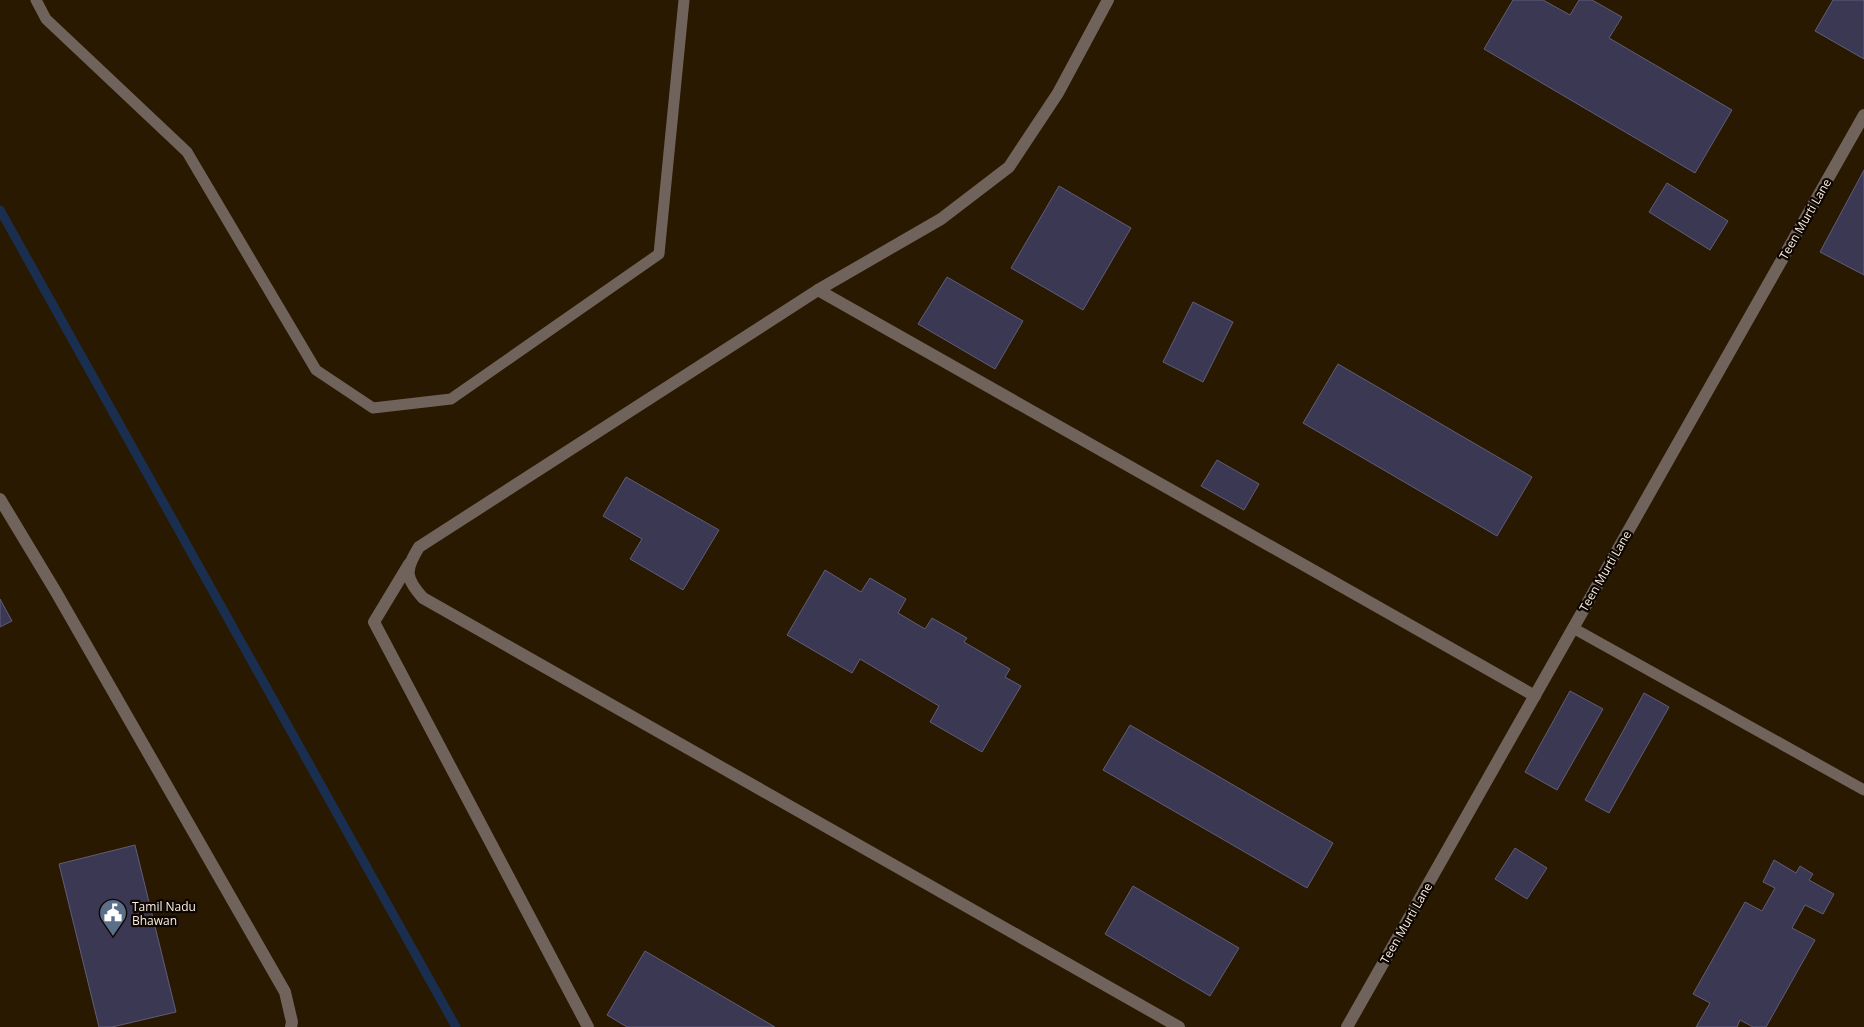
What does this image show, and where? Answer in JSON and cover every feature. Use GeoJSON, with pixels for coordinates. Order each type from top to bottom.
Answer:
{"type":"FeatureCollection","features":[{"type":"Feature","properties":{"kind":"street"},"geometry":{"type":"LineString","coordinates":[[588,1027],[374,622],[420,547],[818,290],[941,218],[1009,168],[1058,93],[1108,0]]}},
{"type":"Feature","properties":{"kind":"street","name":"Teen Murti Lane"},"geometry":{"type":"LineString","coordinates":[[1347,1027],[1864,115]]}},
{"type":"Feature","properties":{"kind":"street"},"geometry":{"type":"LineString","coordinates":[[818,290],[1535,696]]}},
{"type":"Feature","properties":{"kind":"street"},"geometry":{"type":"LineString","coordinates":[[0,499],[56,592],[284,992],[292,1022],[291,1027]]}},
{"type":"Feature","properties":{"kind":"street"},"geometry":{"type":"LineString","coordinates":[[409,564],[410,584],[423,598],[1179,1027]]}},
{"type":"Feature","properties":{"kind":"lane"},"geometry":{"type":"LineString","coordinates":[[36,0],[46,19],[187,152],[316,370],[373,408],[451,399],[659,254],[684,0]]}},
{"type":"Feature","properties":{"kind":"lane"},"geometry":{"type":"LineString","coordinates":[[1573,628],[1864,790]]}},
{"type":"Feature","properties":{"kind":"building"},"geometry":{"type":"Polygon","coordinates":[[[1513,0],[1543,0],[1570,15],[1579,0],[1592,0],[1622,17],[1609,38],[1732,110],[1695,173],[1484,49],[1513,0]]]}},
{"type":"Feature","properties":{"kind":"building"},"geometry":{"type":"Polygon","coordinates":[[[1833,0],[1864,0],[1864,59],[1815,31],[1833,0]]]}},
{"type":"Feature","properties":{"kind":"building"},"geometry":{"type":"Polygon","coordinates":[[[1864,170],[1864,275],[1820,252],[1864,170]]]}},
{"type":"Feature","properties":{"kind":"building"},"geometry":{"type":"Polygon","coordinates":[[[1667,183],[1728,221],[1710,250],[1649,212],[1667,183]]]}},
{"type":"Feature","properties":{"kind":"building"},"geometry":{"type":"Polygon","coordinates":[[[1059,186],[1131,228],[1083,310],[1011,268],[1059,186]]]}},
{"type":"Feature","properties":{"kind":"building"},"geometry":{"type":"Polygon","coordinates":[[[947,277],[1023,321],[995,369],[918,324],[947,277]]]}},
{"type":"Feature","properties":{"kind":"building"},"geometry":{"type":"Polygon","coordinates":[[[1193,302],[1233,322],[1203,382],[1163,362],[1193,302]]]}},
{"type":"Feature","properties":{"kind":"building"},"geometry":{"type":"Polygon","coordinates":[[[1338,364],[1532,477],[1497,536],[1303,423],[1338,364]]]}},
{"type":"Feature","properties":{"kind":"building"},"geometry":{"type":"Polygon","coordinates":[[[1217,460],[1259,484],[1244,510],[1201,486],[1217,460]]]}},
{"type":"Feature","properties":{"kind":"building"},"geometry":{"type":"Polygon","coordinates":[[[626,477],[719,530],[683,590],[630,559],[642,539],[603,516],[626,477]]]}},
{"type":"Feature","properties":{"kind":"building"},"geometry":{"type":"Polygon","coordinates":[[[825,570],[861,592],[870,578],[906,599],[898,613],[925,629],[932,618],[967,638],[964,642],[1010,669],[1005,677],[1021,686],[982,752],[930,722],[939,706],[860,659],[852,673],[787,635],[825,570]]]}},
{"type":"Feature","properties":{"kind":"building"},"geometry":{"type":"Polygon","coordinates":[[[0,599],[12,621],[0,627],[0,599]]]}},
{"type":"Feature","properties":{"kind":"building"},"geometry":{"type":"Polygon","coordinates":[[[1570,691],[1603,709],[1557,790],[1525,772],[1570,691]]]}},
{"type":"Feature","properties":{"kind":"building"},"geometry":{"type":"Polygon","coordinates":[[[1644,693],[1669,707],[1609,813],[1585,800],[1644,693]]]}},
{"type":"Feature","properties":{"kind":"building"},"geometry":{"type":"Polygon","coordinates":[[[1130,725],[1333,843],[1307,888],[1103,770],[1130,725]]]}},
{"type":"Feature","properties":{"kind":"building"},"geometry":{"type":"Polygon","coordinates":[[[135,845],[176,1012],[112,1027],[99,1027],[59,864],[135,845]]]}},
{"type":"Feature","properties":{"kind":"building"},"geometry":{"type":"Polygon","coordinates":[[[1515,848],[1547,868],[1527,899],[1495,879],[1515,848]]]}},
{"type":"Feature","properties":{"kind":"building"},"geometry":{"type":"Polygon","coordinates":[[[1774,860],[1796,873],[1800,866],[1813,874],[1809,880],[1834,894],[1823,914],[1805,905],[1792,928],[1815,940],[1766,1027],[1753,1027],[1740,1020],[1737,1027],[1696,1027],[1710,1003],[1693,994],[1745,902],[1762,911],[1775,888],[1763,882],[1774,860]]]}},
{"type":"Feature","properties":{"kind":"building"},"geometry":{"type":"Polygon","coordinates":[[[1133,886],[1239,948],[1210,996],[1105,934],[1133,886]]]}},
{"type":"Feature","properties":{"kind":"building"},"geometry":{"type":"Polygon","coordinates":[[[645,951],[775,1027],[627,1027],[607,1015],[645,951]]]}},
{"type":"Feature","properties":{"kind":"waterway"},"geometry":{"type":"LineString","coordinates":[[0,210],[456,1027]]}},
{"type":"Feature","properties":{"kind":"place","name":"Tamil Nadu Bhawan"},"geometry":{"type":"Point","coordinates":[113,937]}}]}
